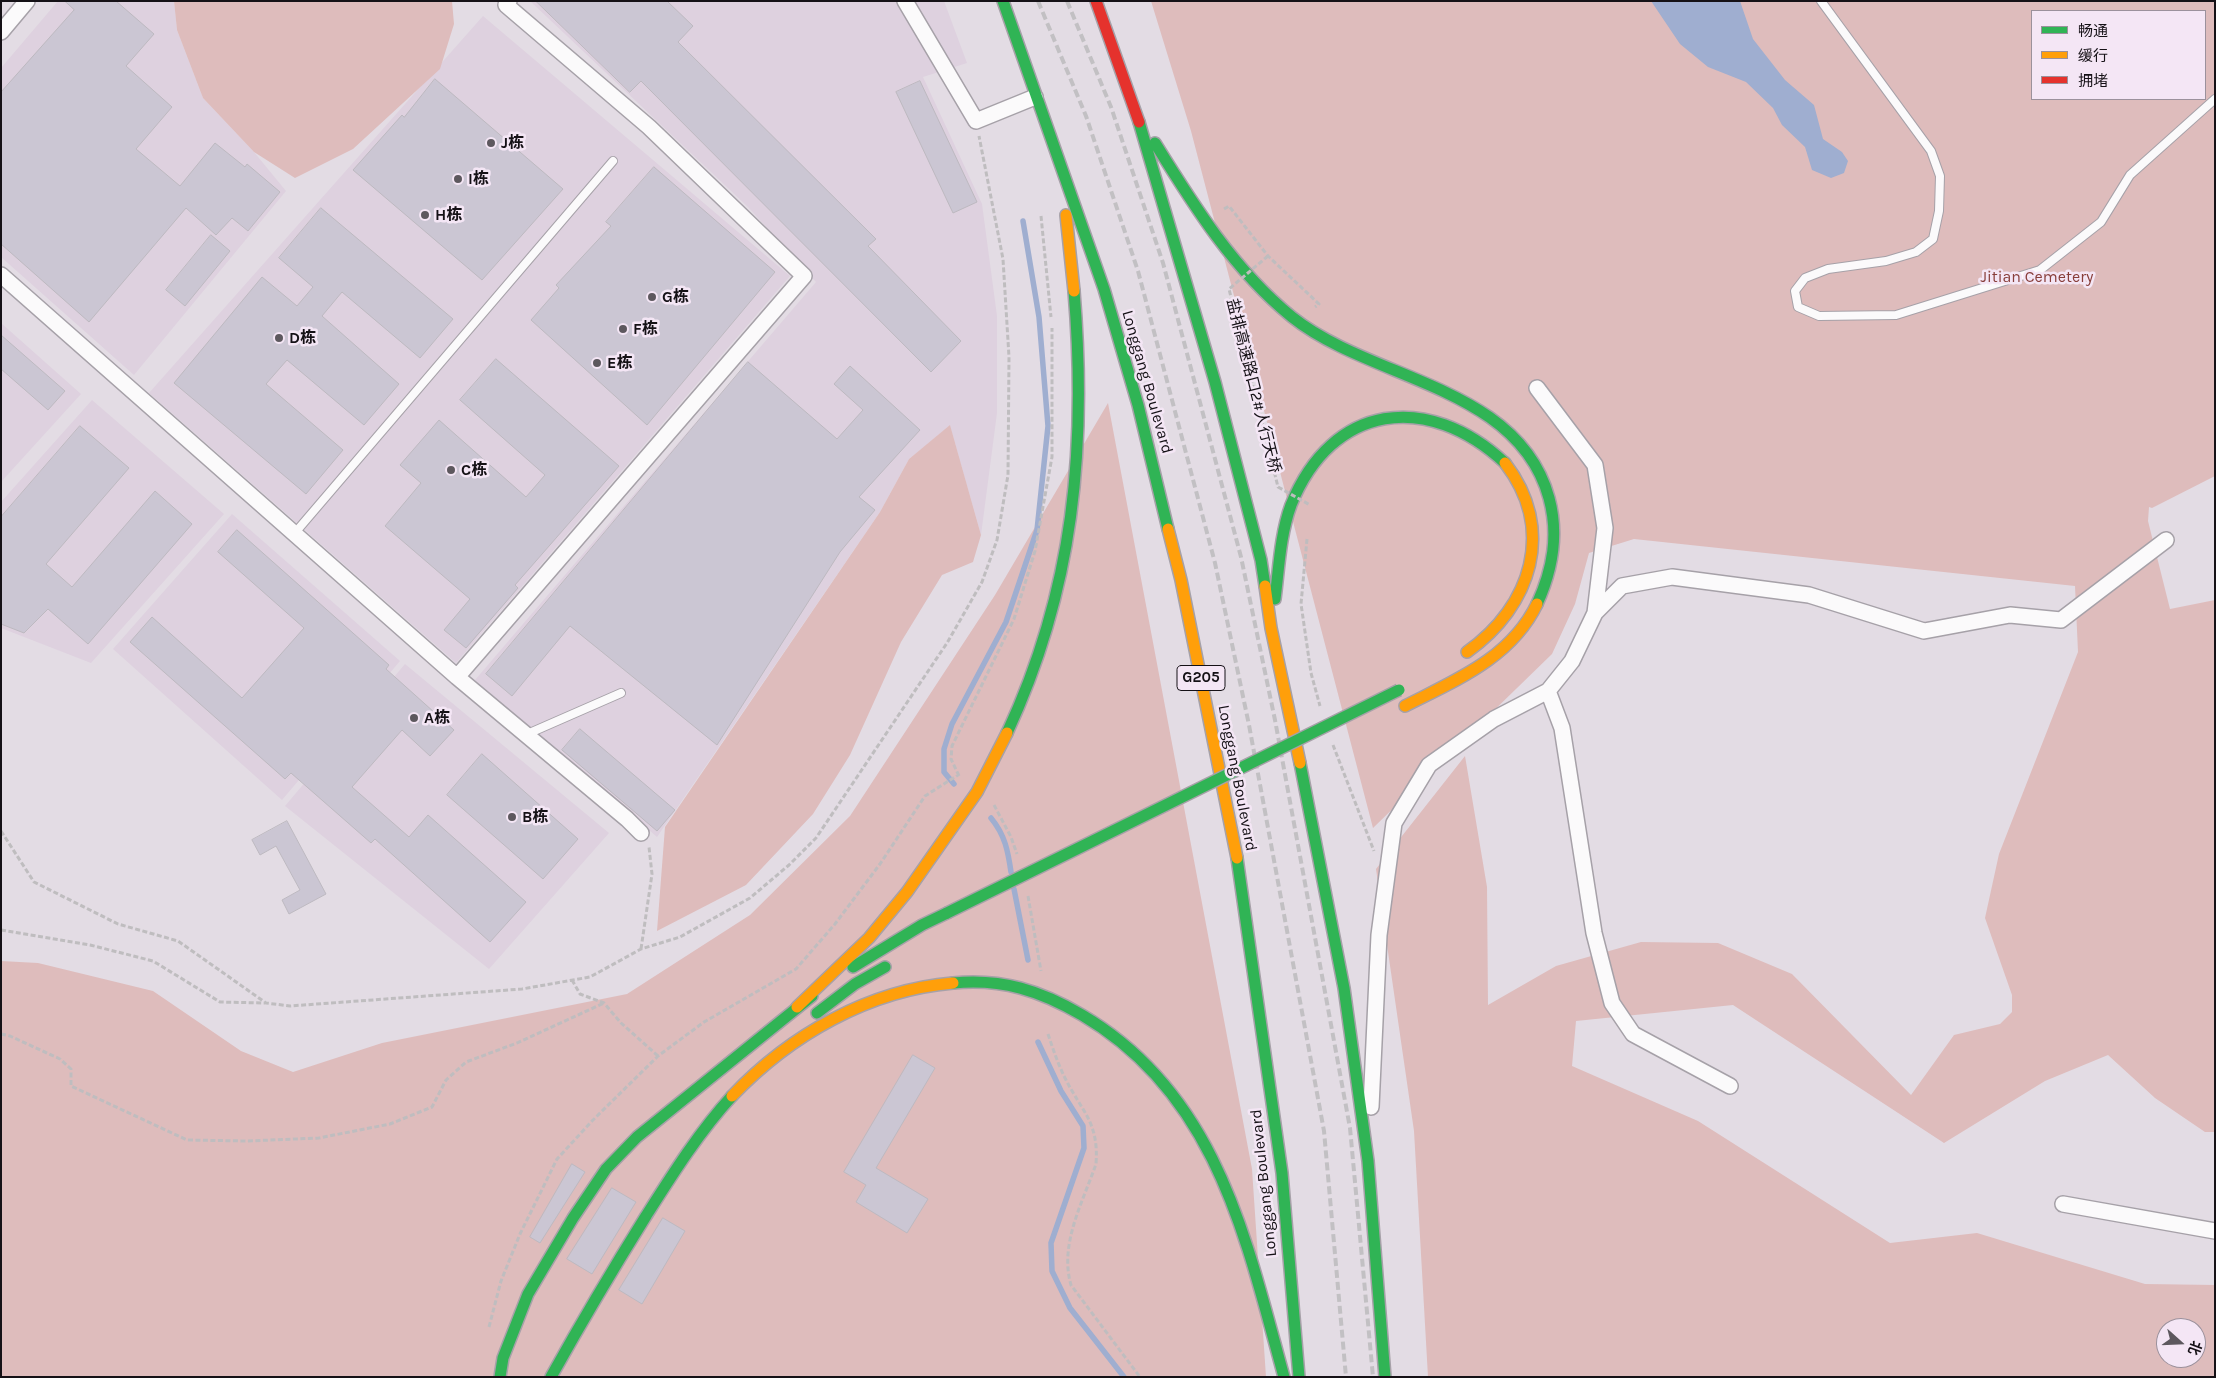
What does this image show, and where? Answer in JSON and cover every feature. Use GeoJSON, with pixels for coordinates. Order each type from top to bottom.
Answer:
{"type":"FeatureCollection","features":[{"type":"Feature","properties":{"kind":"highway","name":"Longgang Boulevard"},"geometry":{"type":"LineString","coordinates":[[1003,1],[1035,97],[1104,289],[1138,405],[1180,580],[1237,857],[1282,1173],[1299,1377]]}},
{"type":"Feature","properties":{"kind":"highway"},"geometry":{"type":"LineString","coordinates":[[1096,1],[1136,113],[1215,382],[1260,560],[1271,628],[1319,854],[1344,988],[1368,1161],[1385,1377]]}},
{"type":"Feature","properties":{"kind":"highway"},"geometry":{"type":"LineString","coordinates":[[1136,113],[1179,181],[1224,246],[1274,302],[1295,320],[1323,338],[1468,405],[1495,420],[1518,441],[1539,471],[1550,501],[1556,534],[1553,568],[1523,629],[1496,656],[1462,677],[1401,708]]}},
{"type":"Feature","properties":{"kind":"highway"},"geometry":{"type":"LineString","coordinates":[[797,1007],[890,914],[983,782],[1032,672],[1044,638],[1070,533],[1077,460],[1079,390],[1077,325],[1059,162]]}},
{"type":"Feature","properties":{"kind":"highway"},"geometry":{"type":"LineString","coordinates":[[1271,628],[1285,530],[1291,506],[1305,477],[1320,456],[1341,437],[1363,423],[1387,416],[1411,416],[1433,420],[1457,428],[1500,456],[1518,478],[1530,506],[1534,534],[1531,561],[1521,591],[1507,617],[1486,640],[1455,660]]}},
{"type":"Feature","properties":{"kind":"highway"},"geometry":{"type":"LineString","coordinates":[[500,1377],[503,1358],[528,1294],[573,1218],[606,1169],[637,1137],[797,1007],[846,971],[922,925],[1403,688]]}},
{"type":"Feature","properties":{"kind":"highway"},"geometry":{"type":"LineString","coordinates":[[1290,763],[1308,754]]}},
{"type":"Feature","properties":{"kind":"highway"},"geometry":{"type":"LineString","coordinates":[[1211,802],[1237,789]]}},
{"type":"Feature","properties":{"kind":"highway"},"geometry":{"type":"LineString","coordinates":[[551,1377],[579,1326],[672,1174],[733,1098],[802,1026],[828,1004],[855,984],[898,960]]}},
{"type":"Feature","properties":{"kind":"highway"},"geometry":{"type":"LineString","coordinates":[[767,1063],[845,1011],[888,994],[936,984],[987,981],[1033,990],[1113,1034],[1146,1063],[1182,1107],[1218,1166],[1240,1224],[1284,1377]]}},
{"type":"Feature","properties":{"kind":"street"},"geometry":{"type":"LineString","coordinates":[[1,32],[27,1]]}},
{"type":"Feature","properties":{"kind":"street"},"geometry":{"type":"LineString","coordinates":[[457,677],[804,276],[649,127],[506,5],[509,1]]}},
{"type":"Feature","properties":{"kind":"street"},"geometry":{"type":"LineString","coordinates":[[905,1],[976,121],[1035,97]]}},
{"type":"Feature","properties":{"kind":"street"},"geometry":{"type":"LineString","coordinates":[[1,275],[457,677],[627,819],[641,833]]}},
{"type":"Feature","properties":{"kind":"street"},"geometry":{"type":"LineString","coordinates":[[1368,1161],[1379,935],[1394,823],[1428,765],[1494,719],[1548,691],[1572,661],[1595,613],[1605,528],[1595,466],[1537,388]]}},
{"type":"Feature","properties":{"kind":"street"},"geometry":{"type":"LineString","coordinates":[[1595,613],[1622,586],[1672,577],[1809,595],[1924,631],[2010,615],[2061,620],[2166,540]]}},
{"type":"Feature","properties":{"kind":"street"},"geometry":{"type":"LineString","coordinates":[[1548,691],[1562,728],[1594,933],[1612,1003],[1632,1034],[1730,1086]]}},
{"type":"Feature","properties":{"kind":"street"},"geometry":{"type":"LineString","coordinates":[[2063,1204],[2215,1231]]}},
{"type":"Feature","properties":{"kind":"lane"},"geometry":{"type":"LineString","coordinates":[[1821,1],[1931,150],[1940,176],[1939,211],[1933,239],[1916,252],[1886,261],[1828,269],[1805,278],[1795,290],[1798,307],[1819,316],[1896,315],[2040,270],[2101,222],[2130,174],[2215,99]]}},
{"type":"Feature","properties":{"kind":"lane"},"geometry":{"type":"LineString","coordinates":[[294,534],[614,161]]}},
{"type":"Feature","properties":{"kind":"lane"},"geometry":{"type":"LineString","coordinates":[[525,735],[621,693]]}},
{"type":"Feature","properties":{"kind":"path"},"geometry":{"type":"LineString","coordinates":[[1,930],[90,945],[153,961],[220,1002],[266,1003],[290,1006],[522,989],[590,977],[641,950],[680,937],[750,898],[789,865],[816,838],[947,643],[982,582],[997,540],[1008,475],[1010,357],[1003,259],[976,121]]}},
{"type":"Feature","properties":{"kind":"path"},"geometry":{"type":"LineString","coordinates":[[1229,206],[1268,256],[1319,304]]}},
{"type":"Feature","properties":{"kind":"path"},"geometry":{"type":"LineString","coordinates":[[965,781],[958,775],[951,759],[952,746],[1014,619],[1035,551],[1052,457],[1052,325],[1041,216]]}},
{"type":"Feature","properties":{"kind":"path","name":"盐排高速路口2#人行天桥"},"geometry":{"type":"LineString","coordinates":[[1268,256],[1229,289],[1278,487],[1310,505],[1309,515]]}},
{"type":"Feature","properties":{"kind":"path"},"geometry":{"type":"LineString","coordinates":[[1302,604],[1307,535]]}},
{"type":"Feature","properties":{"kind":"path"},"geometry":{"type":"LineString","coordinates":[[489,1329],[501,1281],[520,1234],[557,1159],[593,1120],[658,1056],[704,1022],[796,969],[835,924],[880,864],[925,796],[958,775]]}},
{"type":"Feature","properties":{"kind":"path"},"geometry":{"type":"LineString","coordinates":[[1,831],[34,882],[118,924],[178,941],[266,1003]]}},
{"type":"Feature","properties":{"kind":"path"},"geometry":{"type":"LineString","coordinates":[[641,833],[648,845],[652,874],[641,950]]}},
{"type":"Feature","properties":{"kind":"path"},"geometry":{"type":"LineString","coordinates":[[572,980],[580,994],[604,1003],[621,1022],[658,1056]]}},
{"type":"Feature","properties":{"kind":"path"},"geometry":{"type":"LineString","coordinates":[[1,1034],[10,1036],[60,1059],[71,1069],[71,1086],[187,1140],[247,1141],[319,1138],[390,1124],[432,1107],[446,1080],[466,1062],[517,1043],[604,1003]]}},
{"type":"Feature","properties":{"kind":"path"},"geometry":{"type":"LineString","coordinates":[[1048,1034],[1064,1078],[1095,1131],[1097,1151],[1096,1164],[1067,1249],[1066,1269],[1071,1285],[1140,1377]]}},
{"type":"Feature","properties":{"kind":"shaded area"},"geometry":{"type":"Polygon","coordinates":[[[58,1],[174,1],[177,30],[203,98],[254,152],[286,191],[134,375],[1,257],[1,68],[58,1]]]}},
{"type":"Feature","properties":{"kind":"shaded area"},"geometry":{"type":"Polygon","coordinates":[[[530,1],[944,1],[967,63],[923,77],[982,204],[997,316],[997,413],[981,535],[950,426],[909,459],[880,512],[657,837],[475,680],[816,282],[748,207],[530,1]]]}},
{"type":"Feature","properties":{"kind":"shaded area"},"geometry":{"type":"Polygon","coordinates":[[[483,16],[790,276],[456,663],[149,393],[483,16]]]}},
{"type":"Feature","properties":{"kind":"shaded area"},"geometry":{"type":"Polygon","coordinates":[[[1,323],[81,394],[1,482],[1,323]]]}},
{"type":"Feature","properties":{"kind":"shaded area"},"geometry":{"type":"Polygon","coordinates":[[[92,400],[224,514],[91,663],[1,628],[1,502],[92,400]]]}},
{"type":"Feature","properties":{"kind":"shaded area"},"geometry":{"type":"Polygon","coordinates":[[[232,514],[400,661],[282,800],[113,649],[232,514]]]}},
{"type":"Feature","properties":{"kind":"shaded area"},"geometry":{"type":"Polygon","coordinates":[[[405,664],[609,833],[489,969],[285,806],[405,664]]]}},
{"type":"Feature","properties":{"kind":"green space"},"geometry":{"type":"Polygon","coordinates":[[[174,1],[452,1],[454,24],[440,69],[353,149],[295,178],[254,152],[203,98],[177,30],[174,1]]]}},
{"type":"Feature","properties":{"kind":"green space","name":"Jitian Cemetery"},"geometry":{"type":"Polygon","coordinates":[[[1151,1],[2215,1],[2215,476],[2152,508],[2149,507],[2148,521],[2170,609],[2215,600],[2215,1132],[2205,1132],[2155,1098],[2108,1055],[2045,1081],[1944,1143],[1733,1005],[1576,1021],[1572,1066],[1698,1121],[1890,1243],[1977,1233],[2145,1284],[2215,1285],[2215,1377],[1428,1377],[1414,1131],[1376,869],[1465,756],[1487,887],[1488,1005],[1556,966],[1641,942],[1718,943],[1792,974],[1911,1095],[1954,1035],[2000,1024],[2012,1012],[2012,995],[1985,918],[1999,854],[2078,652],[2075,586],[1634,539],[1589,553],[1575,604],[1552,654],[1373,828],[1191,131],[1151,1]]]}},
{"type":"Feature","properties":{"kind":"green space"},"geometry":{"type":"Polygon","coordinates":[[[1108,403],[1252,1169],[1266,1377],[1,1377],[1,961],[38,963],[153,991],[241,1051],[293,1072],[382,1043],[627,994],[750,915],[850,816],[995,595],[1108,403]]]}},
{"type":"Feature","properties":{"kind":"green space"},"geometry":{"type":"Polygon","coordinates":[[[950,425],[981,535],[973,562],[942,575],[901,642],[850,755],[813,814],[746,885],[657,931],[665,827],[880,512],[909,459],[950,425]]]}},
{"type":"Feature","properties":{"kind":"water"},"geometry":{"type":"Polygon","coordinates":[[[1651,1],[1740,1],[1753,39],[1785,80],[1814,105],[1823,139],[1842,152],[1848,161],[1844,173],[1831,178],[1812,170],[1805,147],[1782,125],[1773,108],[1746,82],[1708,67],[1680,44],[1651,1]]]}},
{"type":"Feature","properties":{"kind":"building"},"geometry":{"type":"Polygon","coordinates":[[[65,1],[116,1],[154,34],[126,66],[172,107],[136,149],[180,186],[215,143],[245,167],[247,164],[280,192],[248,231],[232,218],[216,235],[186,208],[89,322],[1,244],[1,92],[74,10],[65,1]]]}},
{"type":"Feature","properties":{"kind":"building"},"geometry":{"type":"Polygon","coordinates":[[[536,1],[667,1],[693,26],[678,42],[876,239],[868,246],[961,341],[931,372],[641,81],[630,92],[536,1]]]}},
{"type":"Feature","properties":{"kind":"building"},"geometry":{"type":"Polygon","coordinates":[[[435,79],[563,189],[482,280],[353,170],[402,115],[404,117],[435,79]]]}},
{"type":"Feature","properties":{"kind":"building"},"geometry":{"type":"Polygon","coordinates":[[[920,81],[977,202],[953,213],[896,92],[920,81]]]}},
{"type":"Feature","properties":{"kind":"building"},"geometry":{"type":"Polygon","coordinates":[[[654,167],[775,272],[647,425],[531,320],[559,288],[556,285],[611,226],[606,222],[654,167]]]}},
{"type":"Feature","properties":{"kind":"building","name":"D栋"},"geometry":{"type":"Polygon","coordinates":[[[321,208],[453,319],[420,358],[342,292],[322,316],[399,384],[364,425],[287,360],[266,384],[343,450],[306,494],[174,383],[262,277],[297,306],[313,287],[279,258],[321,208]]]}},
{"type":"Feature","properties":{"kind":"building"},"geometry":{"type":"Polygon","coordinates":[[[211,235],[230,251],[185,306],[166,290],[211,235]]]}},
{"type":"Feature","properties":{"kind":"building"},"geometry":{"type":"Polygon","coordinates":[[[1,335],[65,391],[48,410],[1,369],[1,335]]]}},
{"type":"Feature","properties":{"kind":"building","name":"C栋"},"geometry":{"type":"Polygon","coordinates":[[[496,359],[619,466],[515,585],[518,588],[466,648],[444,630],[470,599],[385,526],[421,483],[400,465],[439,420],[526,497],[545,475],[460,400],[496,359]]]}},
{"type":"Feature","properties":{"kind":"building"},"geometry":{"type":"Polygon","coordinates":[[[748,362],[837,439],[863,410],[834,384],[850,366],[920,430],[859,497],[875,510],[840,552],[717,745],[570,626],[512,696],[486,674],[748,362]]]}},
{"type":"Feature","properties":{"kind":"building"},"geometry":{"type":"Polygon","coordinates":[[[80,426],[129,468],[46,564],[72,587],[155,491],[192,524],[88,644],[48,609],[24,633],[1,624],[1,517],[80,426]]]}},
{"type":"Feature","properties":{"kind":"building"},"geometry":{"type":"Polygon","coordinates":[[[237,530],[389,665],[386,669],[454,730],[430,756],[402,730],[352,787],[409,837],[428,815],[526,902],[490,942],[375,839],[371,843],[291,773],[285,779],[130,642],[152,617],[242,698],[304,628],[218,552],[237,530]]]}},
{"type":"Feature","properties":{"kind":"building"},"geometry":{"type":"Polygon","coordinates":[[[580,729],[675,810],[657,831],[562,750],[580,729]]]}},
{"type":"Feature","properties":{"kind":"building","name":"B栋"},"geometry":{"type":"Polygon","coordinates":[[[482,754],[578,839],[543,879],[447,795],[482,754]]]}},
{"type":"Feature","properties":{"kind":"building"},"geometry":{"type":"Polygon","coordinates":[[[287,821],[326,894],[289,914],[282,900],[300,890],[276,846],[260,855],[252,840],[287,821]]]}},
{"type":"Feature","properties":{"kind":"building"},"geometry":{"type":"Polygon","coordinates":[[[913,1055],[935,1068],[876,1168],[928,1199],[907,1233],[856,1202],[866,1185],[844,1172],[913,1055]]]}},
{"type":"Feature","properties":{"kind":"building"},"geometry":{"type":"Polygon","coordinates":[[[572,1164],[585,1172],[540,1243],[530,1237],[572,1164]]]}},
{"type":"Feature","properties":{"kind":"building"},"geometry":{"type":"Polygon","coordinates":[[[612,1188],[636,1202],[592,1274],[567,1259],[612,1188]]]}},
{"type":"Feature","properties":{"kind":"building"},"geometry":{"type":"Polygon","coordinates":[[[663,1218],[685,1231],[642,1304],[619,1290],[663,1218]]]}},
{"type":"Feature","properties":{"kind":"waterway"},"geometry":{"type":"LineString","coordinates":[[954,784],[944,772],[944,749],[952,724],[1006,622],[1037,530],[1048,426],[1039,317],[1023,221]]}},
{"type":"Feature","properties":{"kind":"waterway"},"geometry":{"type":"LineString","coordinates":[[991,818],[1000,831],[1005,844],[1011,872]]}},
{"type":"Feature","properties":{"kind":"waterway"},"geometry":{"type":"LineString","coordinates":[[1014,889],[1028,960]]}},
{"type":"Feature","properties":{"kind":"waterway"},"geometry":{"type":"LineString","coordinates":[[1038,1042],[1061,1091],[1083,1126],[1084,1148],[1051,1243],[1052,1271],[1070,1308],[1124,1377]]}},
{"type":"Feature","properties":{"kind":"railway"},"geometry":{"type":"LineString","coordinates":[[1038,1],[1086,116],[1138,271],[1215,563],[1249,725],[1324,1131],[1346,1377]]}},
{"type":"Feature","properties":{"kind":"railway"},"geometry":{"type":"LineString","coordinates":[[1067,1],[1111,107],[1163,263],[1241,557],[1275,720],[1350,1128],[1373,1377]]}},
{"type":"Feature","properties":{"kind":"traffic: fast"},"geometry":{"type":"LineString","coordinates":[[1003,1],[1104,289],[1138,405],[1168,529]]}},
{"type":"Feature","properties":{"kind":"traffic: fast"},"geometry":{"type":"LineString","coordinates":[[1139,122],[1215,382],[1261,560],[1265,586]]}},
{"type":"Feature","properties":{"kind":"traffic: fast"},"geometry":{"type":"LineString","coordinates":[[1155,143],[1200,213],[1233,258],[1271,299],[1292,317],[1325,339],[1439,389],[1475,408],[1507,431],[1532,460],[1549,498],[1554,525],[1553,552],[1547,578],[1537,604]]}},
{"type":"Feature","properties":{"kind":"traffic: fast"},"geometry":{"type":"LineString","coordinates":[[1007,733],[1030,679],[1048,625],[1061,571],[1070,517],[1076,462],[1078,406],[1078,349],[1074,291]]}},
{"type":"Feature","properties":{"kind":"traffic: fast"},"geometry":{"type":"LineString","coordinates":[[1275,599],[1282,540],[1291,505],[1309,471],[1331,445],[1356,428],[1384,419],[1414,418],[1445,425],[1475,440],[1505,463]]}},
{"type":"Feature","properties":{"kind":"traffic: fast"},"geometry":{"type":"LineString","coordinates":[[947,913],[1399,690]]}},
{"type":"Feature","properties":{"kind":"traffic: fast"},"geometry":{"type":"LineString","coordinates":[[1300,763],[1344,988],[1368,1161],[1385,1377]]}},
{"type":"Feature","properties":{"kind":"traffic: fast"},"geometry":{"type":"LineString","coordinates":[[1237,858],[1282,1173],[1299,1377]]}},
{"type":"Feature","properties":{"kind":"traffic: fast"},"geometry":{"type":"LineString","coordinates":[[853,967],[922,925],[947,913]]}},
{"type":"Feature","properties":{"kind":"traffic: fast"},"geometry":{"type":"LineString","coordinates":[[817,1013],[855,984],[885,967]]}},
{"type":"Feature","properties":{"kind":"traffic: fast"},"geometry":{"type":"LineString","coordinates":[[953,983],[971,982],[1005,985],[1021,988],[1051,999],[1082,1015],[1128,1048],[1165,1085],[1195,1128],[1219,1174],[1239,1223],[1284,1377]]}},
{"type":"Feature","properties":{"kind":"traffic: fast"},"geometry":{"type":"LineString","coordinates":[[500,1377],[503,1358],[528,1294],[573,1218],[606,1169],[637,1137],[812,996]]}},
{"type":"Feature","properties":{"kind":"traffic: fast"},"geometry":{"type":"LineString","coordinates":[[551,1377],[646,1216],[697,1139],[732,1096]]}},
{"type":"Feature","properties":{"kind":"traffic: slow"},"geometry":{"type":"LineString","coordinates":[[1066,215],[1074,291]]}},
{"type":"Feature","properties":{"kind":"traffic: slow"},"geometry":{"type":"LineString","coordinates":[[1467,652],[1489,633],[1508,612],[1521,589],[1530,565],[1533,540],[1530,514],[1521,488],[1505,463]]}},
{"type":"Feature","properties":{"kind":"traffic: slow"},"geometry":{"type":"LineString","coordinates":[[1168,529],[1181,580],[1237,858]]}},
{"type":"Feature","properties":{"kind":"traffic: slow"},"geometry":{"type":"LineString","coordinates":[[1265,586],[1271,628],[1300,763]]}},
{"type":"Feature","properties":{"kind":"traffic: slow"},"geometry":{"type":"LineString","coordinates":[[1405,706],[1462,677],[1497,653],[1513,639],[1526,623],[1537,604]]}},
{"type":"Feature","properties":{"kind":"traffic: slow"},"geometry":{"type":"LineString","coordinates":[[797,1007],[869,938],[907,892],[977,792],[1007,733]]}},
{"type":"Feature","properties":{"kind":"traffic: slow"},"geometry":{"type":"LineString","coordinates":[[732,1096],[779,1054],[805,1035],[833,1019],[891,995],[922,987],[953,983]]}},
{"type":"Feature","properties":{"kind":"traffic: jam"},"geometry":{"type":"LineString","coordinates":[[1096,1],[1139,122]]}},
{"type":"Feature","properties":{"kind":"place","name":"J栋"},"geometry":{"type":"Point","coordinates":[491,143]}},
{"type":"Feature","properties":{"kind":"place","name":"I栋"},"geometry":{"type":"Point","coordinates":[458,179]}},
{"type":"Feature","properties":{"kind":"place","name":"H栋"},"geometry":{"type":"Point","coordinates":[425,215]}},
{"type":"Feature","properties":{"kind":"place","name":"G栋"},"geometry":{"type":"Point","coordinates":[652,297]}},
{"type":"Feature","properties":{"kind":"place","name":"F栋"},"geometry":{"type":"Point","coordinates":[623,329]}},
{"type":"Feature","properties":{"kind":"place","name":"D栋"},"geometry":{"type":"Point","coordinates":[279,338]}},
{"type":"Feature","properties":{"kind":"place","name":"E栋"},"geometry":{"type":"Point","coordinates":[597,363]}},
{"type":"Feature","properties":{"kind":"place","name":"C栋"},"geometry":{"type":"Point","coordinates":[451,470]}},
{"type":"Feature","properties":{"kind":"place","name":"A栋"},"geometry":{"type":"Point","coordinates":[414,718]}},
{"type":"Feature","properties":{"kind":"place","name":"B栋"},"geometry":{"type":"Point","coordinates":[512,817]}}]}
